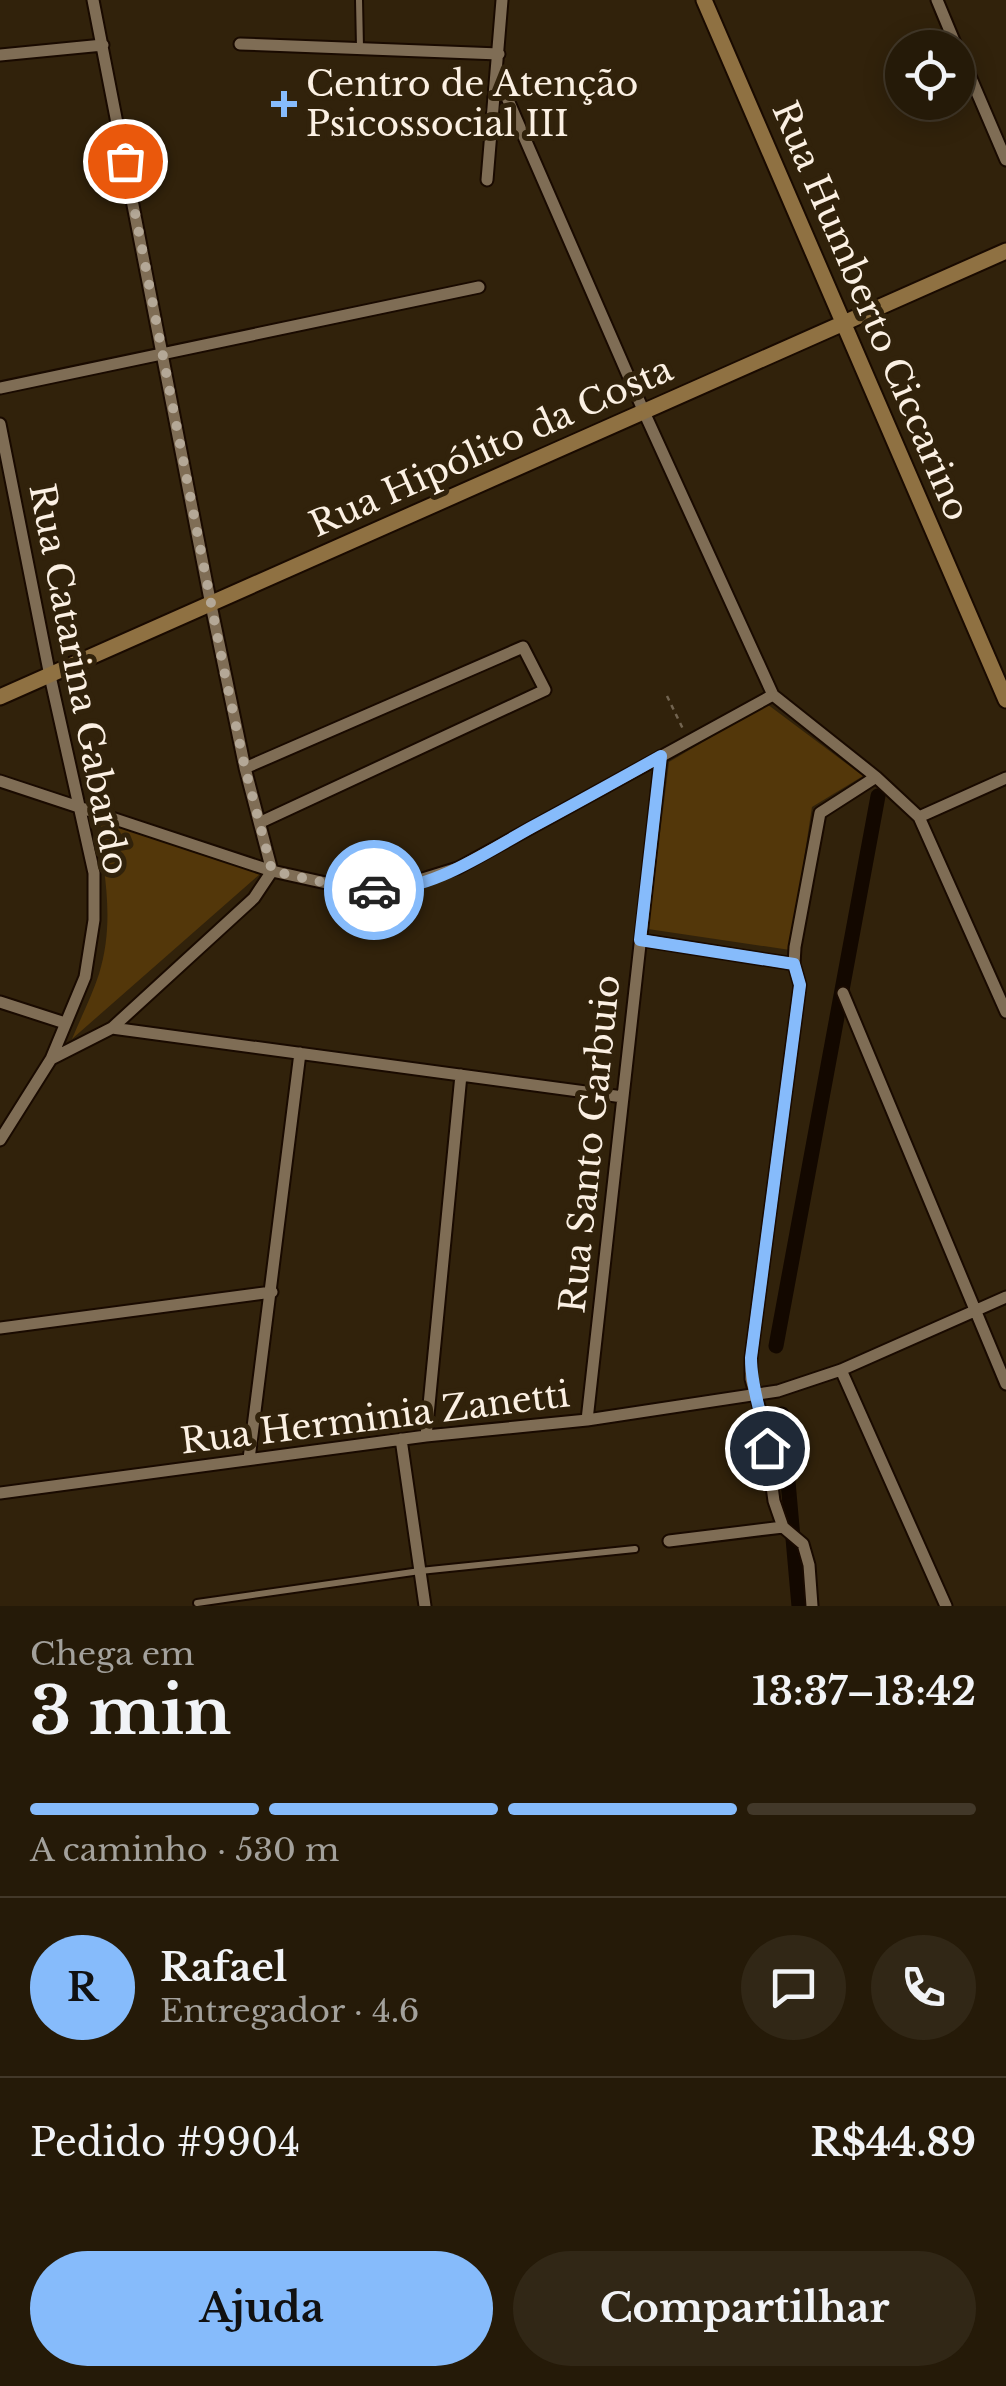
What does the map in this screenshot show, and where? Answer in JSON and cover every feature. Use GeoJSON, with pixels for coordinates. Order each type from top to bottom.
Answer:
{"type":"FeatureCollection","features":[{"type":"Feature","properties":{"kind":"street"},"geometry":{"type":"LineString","coordinates":[[52,1059],[112,1028],[254,898],[272,871],[245,768],[211,605],[93,0]]}},
{"type":"Feature","properties":{"kind":"street"},"geometry":{"type":"LineString","coordinates":[[487,180],[502,0]]}},
{"type":"Feature","properties":{"kind":"street","name":"Rua Humberto Ciccarino"},"geometry":{"type":"LineString","coordinates":[[704,0],[1006,700]]}},
{"type":"Feature","properties":{"kind":"street"},"geometry":{"type":"LineString","coordinates":[[937,0],[950,30]]}},
{"type":"Feature","properties":{"kind":"street"},"geometry":{"type":"LineString","coordinates":[[240,44],[499,54]]}},
{"type":"Feature","properties":{"kind":"street"},"geometry":{"type":"LineString","coordinates":[[0,55],[103,45]]}},
{"type":"Feature","properties":{"kind":"street"},"geometry":{"type":"LineString","coordinates":[[498,77],[644,412],[774,694],[919,817],[1006,1012]]}},
{"type":"Feature","properties":{"kind":"street"},"geometry":{"type":"LineString","coordinates":[[975,89],[1006,160]]}},
{"type":"Feature","properties":{"kind":"street","name":"Rua Hipólito da Costa"},"geometry":{"type":"LineString","coordinates":[[0,697],[1006,251]]}},
{"type":"Feature","properties":{"kind":"street"},"geometry":{"type":"LineString","coordinates":[[0,388],[479,287]]}},
{"type":"Feature","properties":{"kind":"street","name":"Rua Catarina Gabardo"},"geometry":{"type":"LineString","coordinates":[[0,424],[94,872],[94,920],[85,978],[52,1059],[0,1140]]}},
{"type":"Feature","properties":{"kind":"street"},"geometry":{"type":"LineString","coordinates":[[245,768],[523,647],[545,690],[261,822]]}},
{"type":"Feature","properties":{"kind":"street"},"geometry":{"type":"LineString","coordinates":[[0,781],[272,871],[353,889],[387,890],[458,868],[774,694]]}},
{"type":"Feature","properties":{"kind":"street","name":"Rua Santo Garbuio"},"geometry":{"type":"LineString","coordinates":[[587,1420],[661,756]]}},
{"type":"Feature","properties":{"kind":"street"},"geometry":{"type":"LineString","coordinates":[[812,1606],[803,1544],[789,1532],[774,1501],[751,1379],[751,1358],[800,985],[794,948],[820,813],[876,778]]}},
{"type":"Feature","properties":{"kind":"street"},"geometry":{"type":"LineString","coordinates":[[919,817],[1006,778]]}},
{"type":"Feature","properties":{"kind":"street"},"geometry":{"type":"LineString","coordinates":[[640,940],[794,964]]}},
{"type":"Feature","properties":{"kind":"street"},"geometry":{"type":"LineString","coordinates":[[844,994],[1006,1384]]}},
{"type":"Feature","properties":{"kind":"street"},"geometry":{"type":"LineString","coordinates":[[0,1002],[65,1023]]}},
{"type":"Feature","properties":{"kind":"street"},"geometry":{"type":"LineString","coordinates":[[112,1028],[624,1097]]}},
{"type":"Feature","properties":{"kind":"street"},"geometry":{"type":"LineString","coordinates":[[249,1460],[300,1053]]}},
{"type":"Feature","properties":{"kind":"street"},"geometry":{"type":"LineString","coordinates":[[426,1436],[460,1076]]}},
{"type":"Feature","properties":{"kind":"street"},"geometry":{"type":"LineString","coordinates":[[0,1328],[272,1292]]}},
{"type":"Feature","properties":{"kind":"street","name":"Rua Herminia Zanetti"},"geometry":{"type":"LineString","coordinates":[[0,1493],[757,1395],[796,1387],[841,1370],[1006,1296]]}},
{"type":"Feature","properties":{"kind":"street"},"geometry":{"type":"LineString","coordinates":[[841,1370],[946,1606]]}},
{"type":"Feature","properties":{"kind":"street"},"geometry":{"type":"LineString","coordinates":[[401,1439],[425,1606]]}},
{"type":"Feature","properties":{"kind":"street"},"geometry":{"type":"LineString","coordinates":[[669,1540],[789,1532]]}},
{"type":"Feature","properties":{"kind":"lane"},"geometry":{"type":"LineString","coordinates":[[360,0],[360,49]]}},
{"type":"Feature","properties":{"kind":"lane"},"geometry":{"type":"LineString","coordinates":[[197,1603],[420,1571],[635,1549]]}},
{"type":"Feature","properties":{"kind":"path"},"geometry":{"type":"LineString","coordinates":[[666,696],[689,741]]}},
{"type":"Feature","properties":{"kind":"shaded area"},"geometry":{"type":"Polygon","coordinates":[[[767,704],[863,776],[812,807],[790,950],[648,929],[669,762],[767,704]]]}},
{"type":"Feature","properties":{"kind":"shaded area"},"geometry":{"type":"Polygon","coordinates":[[[96,820],[260,874],[72,1039],[99,974],[107,936],[105,878],[96,820]]]}},
{"type":"Feature","properties":{"kind":"waterway"},"geometry":{"type":"LineString","coordinates":[[776,1346],[878,796]]}},
{"type":"Feature","properties":{"kind":"waterway"},"geometry":{"type":"LineString","coordinates":[[782,1414],[799,1606]]}},
{"type":"Feature","properties":{"kind":"way so far"},"geometry":{"type":"LineString","coordinates":[[125,161],[224,670],[272,871],[374,890]]}},
{"type":"Feature","properties":{"kind":"place","name":"Centro de Atenção Psicossocial III"},"geometry":{"type":"Point","coordinates":[284,104]}},
{"type":"Feature","properties":{"kind":"route"},"geometry":{"type":"LineString","coordinates":[[374,890],[420,882],[458,868],[661,756],[640,940],[794,964],[799,978],[751,1358],[751,1379],[767,1448]]}}]}
